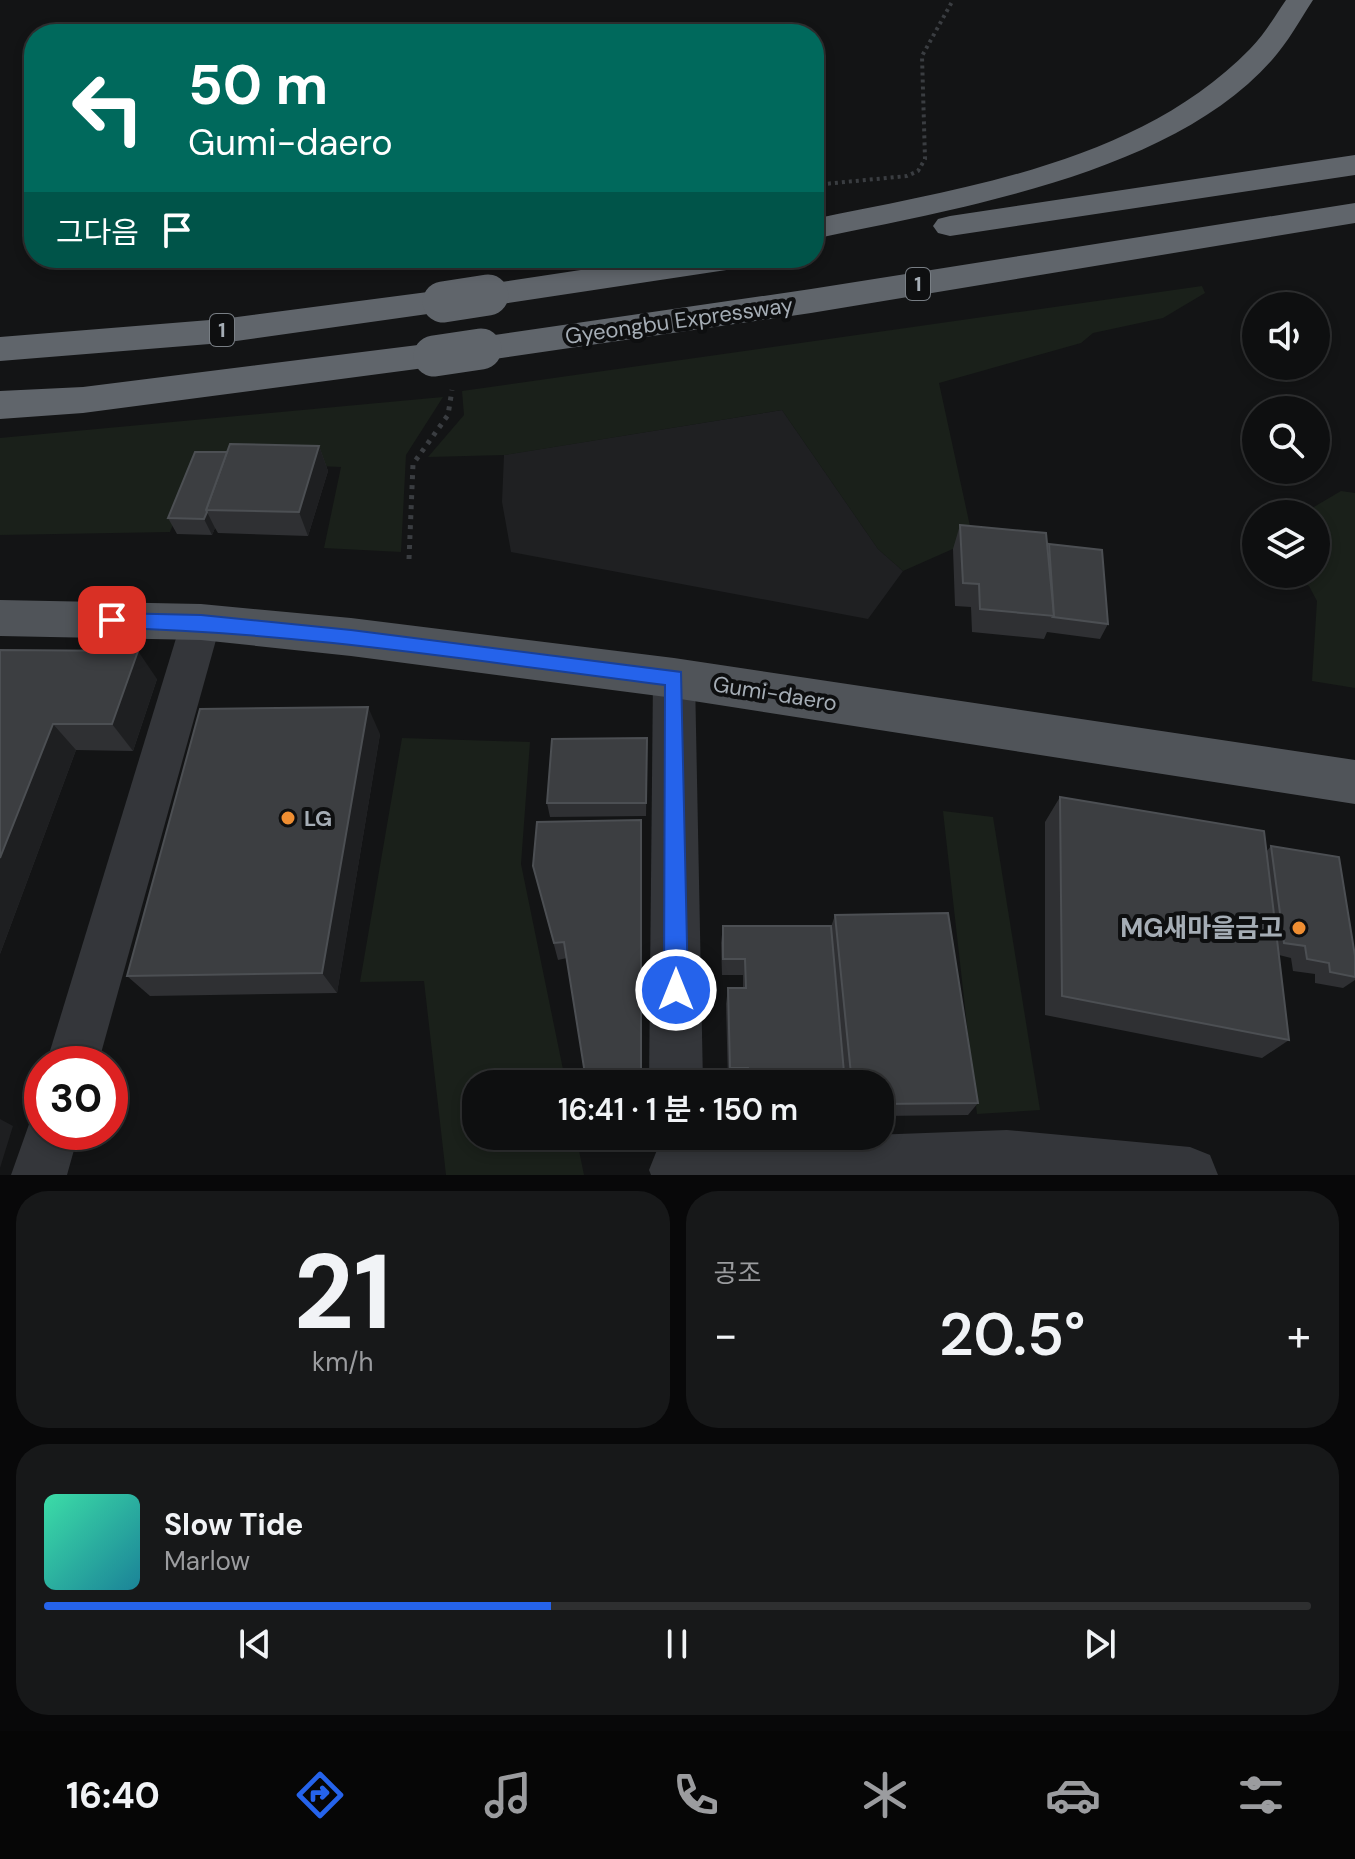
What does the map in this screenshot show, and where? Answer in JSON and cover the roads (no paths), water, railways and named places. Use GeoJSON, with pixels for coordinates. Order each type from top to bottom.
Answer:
{"type":"FeatureCollection","features":[{"type":"Feature","properties":{"kind":"highway"},"geometry":{"type":"LineString","coordinates":[[824,227],[982,192],[1057,170],[1152,130],[1228,87],[1275,42],[1300,0]]}},
{"type":"Feature","properties":{"kind":"highway"},"geometry":{"type":"LineString","coordinates":[[824,245],[1355,165]]}},
{"type":"Feature","properties":{"kind":"highway","name":"Gyeongbu Expressway"},"geometry":{"type":"LineString","coordinates":[[0,405],[443,370],[481,349],[827,299],[1354,213]]}},
{"type":"Feature","properties":{"kind":"highway"},"geometry":{"type":"LineString","coordinates":[[559,284],[633,268]]}},
{"type":"Feature","properties":{"kind":"highway","name":"1"},"geometry":{"type":"LineString","coordinates":[[0,349],[190,334],[443,302],[666,268]]}},
{"type":"Feature","properties":{"kind":"main road","name":"Gumi-daero"},"geometry":{"type":"LineString","coordinates":[[0,618],[201,622],[674,678],[1355,782]]}},
{"type":"Feature","properties":{"kind":"street"},"geometry":{"type":"LineString","coordinates":[[77,1046],[201,622]]}},
{"type":"Feature","properties":{"kind":"street"},"geometry":{"type":"LineString","coordinates":[[674,678],[676,1070]]}},
{"type":"Feature","properties":{"kind":"street"},"geometry":{"type":"LineString","coordinates":[[39,1175],[47,1150]]}},
{"type":"Feature","properties":{"kind":"street"},"geometry":{"type":"LineString","coordinates":[[677,1160],[1007,1158],[1190,1175]]}},
{"type":"Feature","properties":{"kind":"place","name":"LG"},"geometry":{"type":"Point","coordinates":[288,818]}},
{"type":"Feature","properties":{"kind":"place","name":"MG새마을금고"},"geometry":{"type":"Point","coordinates":[1299,928]}}]}
